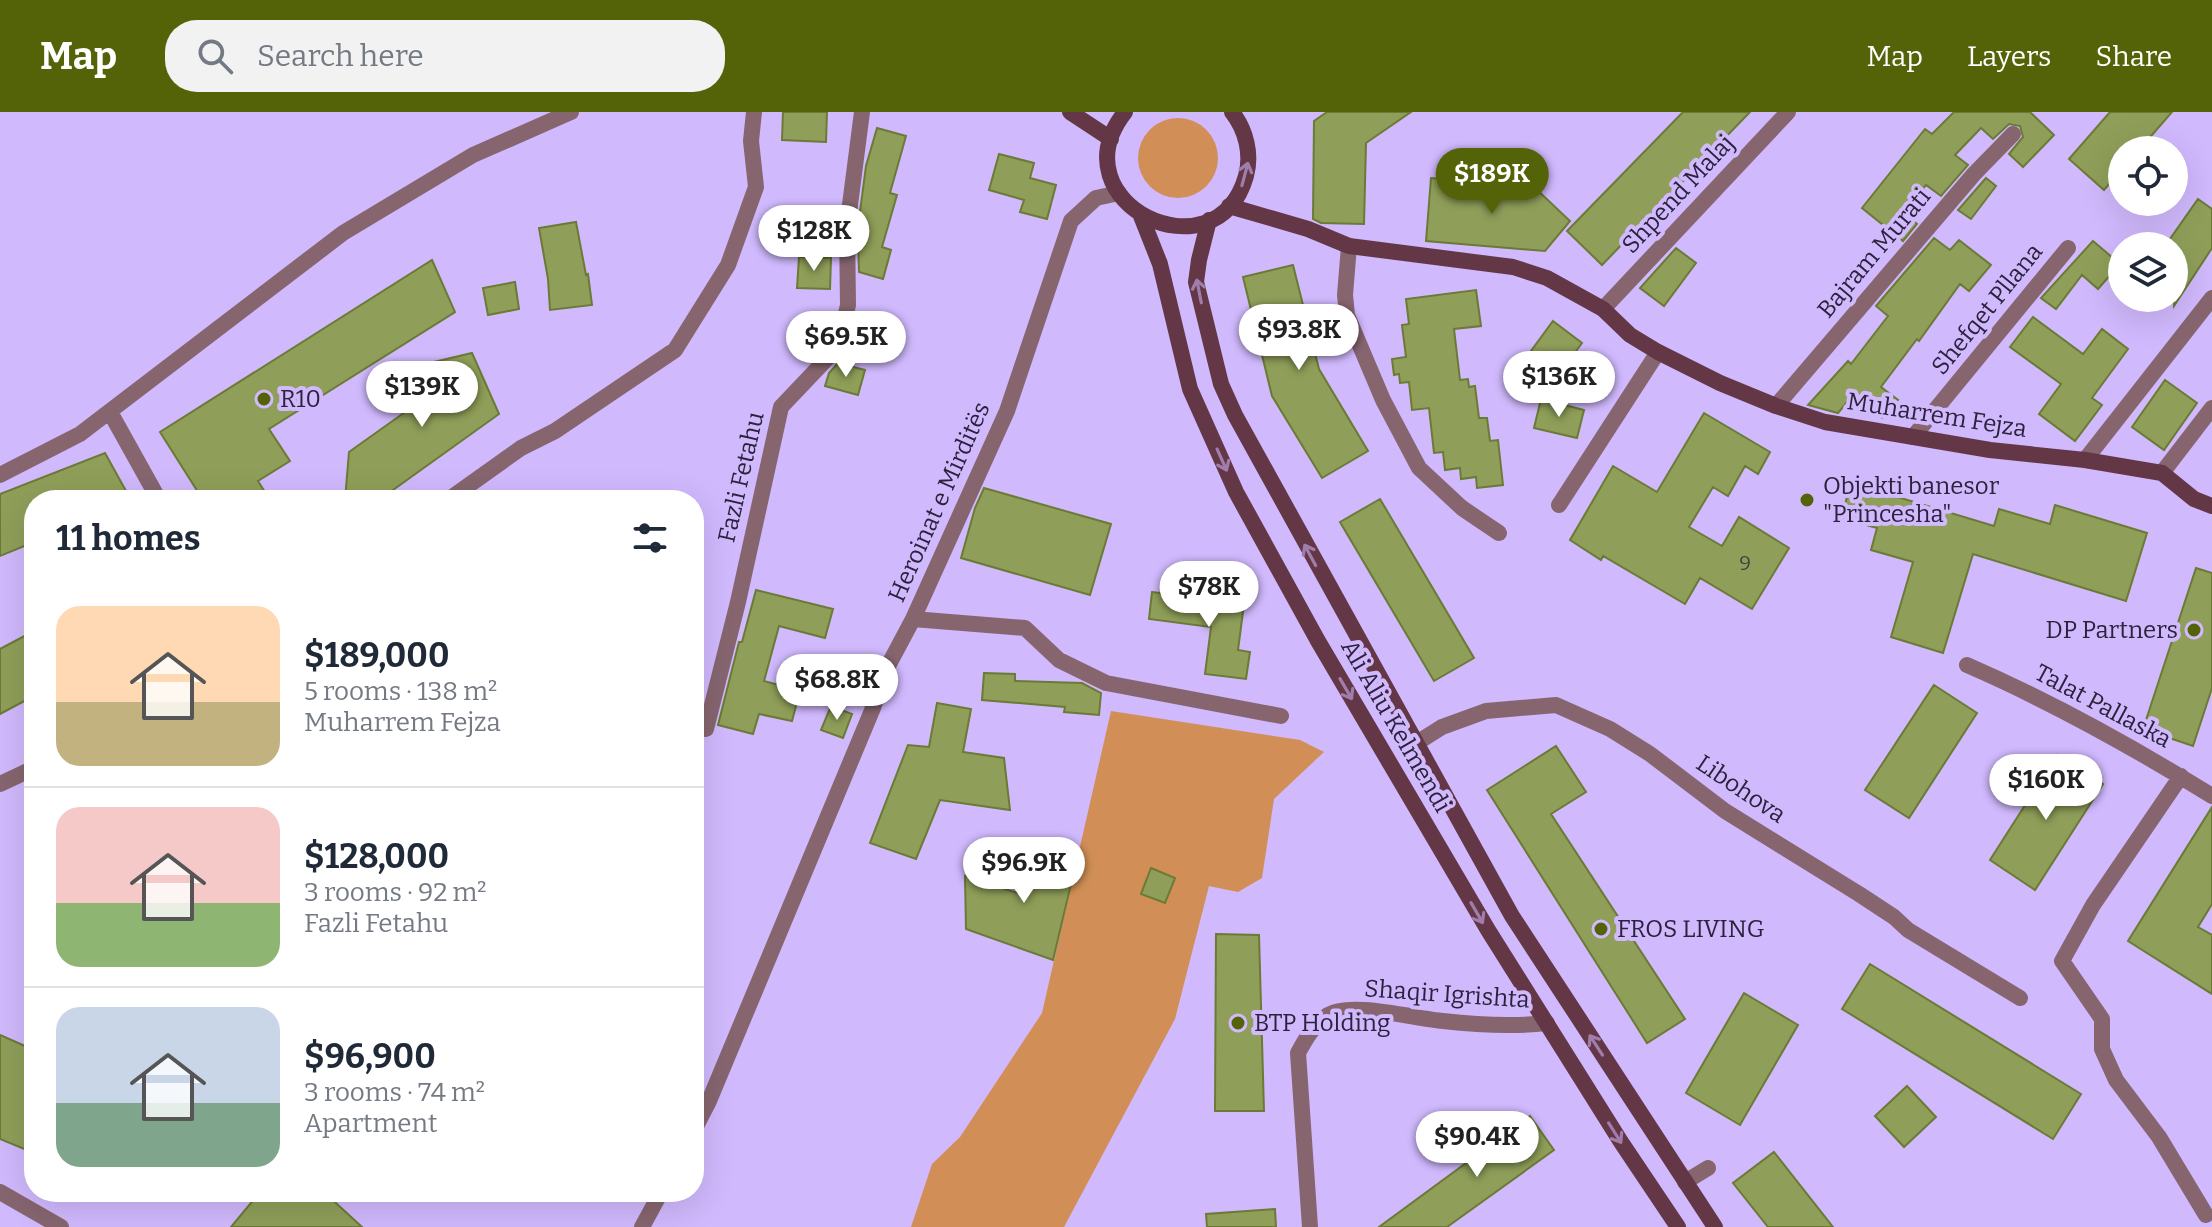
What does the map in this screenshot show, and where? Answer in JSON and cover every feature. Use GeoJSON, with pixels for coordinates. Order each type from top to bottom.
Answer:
{"type":"FeatureCollection","features":[{"type":"Feature","properties":{"kind":"main road"},"geometry":{"type":"LineString","coordinates":[[1070,112],[1111,139]]}},
{"type":"Feature","properties":{"kind":"main road"},"geometry":{"type":"LineString","coordinates":[[1125,112],[1111,139],[1109,170],[1119,193],[1141,216],[1171,227],[1190,226],[1209,220],[1229,206],[1243,185],[1248,160],[1245,135],[1232,112]]}},
{"type":"Feature","properties":{"kind":"main road","name":"Muharrem Fejza"},"geometry":{"type":"LineString","coordinates":[[1229,206],[1308,229],[1349,246],[1513,267],[1547,278],[1603,309],[1630,335],[1658,352],[1720,383],[1825,422],[1990,450],[2085,460],[2162,473],[2194,499],[2212,506]]}},
{"type":"Feature","properties":{"kind":"main road","name":"Ali Aliu Kelmendi"},"geometry":{"type":"LineString","coordinates":[[1141,216],[1160,264],[1190,389],[1236,492],[1383,753],[1488,930],[1629,1155],[1678,1227]]}},
{"type":"Feature","properties":{"kind":"main road","name":"Ali Aliu Kelmendi"},"geometry":{"type":"LineString","coordinates":[[1209,220],[1196,282],[1221,384],[1235,415],[1512,916],[1715,1227]]}},
{"type":"Feature","properties":{"kind":"street"},"geometry":{"type":"LineString","coordinates":[[0,475],[80,434],[343,233],[473,155],[571,112]]}},
{"type":"Feature","properties":{"kind":"street"},"geometry":{"type":"LineString","coordinates":[[462,490],[521,448],[555,431],[675,350],[728,265],[756,187],[751,141],[754,112]]}},
{"type":"Feature","properties":{"kind":"street","name":"Fazli Fetahu"},"geometry":{"type":"LineString","coordinates":[[706,729],[781,407],[838,347],[848,305],[847,228],[862,112]]}},
{"type":"Feature","properties":{"kind":"street","name":"Shpend Malaj"},"geometry":{"type":"LineString","coordinates":[[1603,309],[1788,112]]}},
{"type":"Feature","properties":{"kind":"street","name":"Bajram Murati"},"geometry":{"type":"LineString","coordinates":[[1776,406],[1974,174],[2013,134]]}},
{"type":"Feature","properties":{"kind":"street","name":"Heroinat e Mirditës"},"geometry":{"type":"LineString","coordinates":[[704,1111],[888,666],[913,619],[1007,411],[1071,221],[1096,198],[1119,193]]}},
{"type":"Feature","properties":{"kind":"street"},"geometry":{"type":"LineString","coordinates":[[1349,246],[1345,295],[1347,315],[1383,400],[1419,468],[1462,508],[1499,533]]}},
{"type":"Feature","properties":{"kind":"street","name":"Shefqet Pllana"},"geometry":{"type":"LineString","coordinates":[[1913,437],[2068,248]]}},
{"type":"Feature","properties":{"kind":"street"},"geometry":{"type":"LineString","coordinates":[[2085,460],[2212,298]]}},
{"type":"Feature","properties":{"kind":"street"},"geometry":{"type":"LineString","coordinates":[[1559,505],[1658,352]]}},
{"type":"Feature","properties":{"kind":"street"},"geometry":{"type":"LineString","coordinates":[[2162,473],[2212,408]]}},
{"type":"Feature","properties":{"kind":"street"},"geometry":{"type":"LineString","coordinates":[[110,412],[153,490]]}},
{"type":"Feature","properties":{"kind":"street"},"geometry":{"type":"LineString","coordinates":[[913,619],[1025,628],[1059,660],[1106,683],[1281,716]]}},
{"type":"Feature","properties":{"kind":"street","name":"Talat Pallaska"},"geometry":{"type":"LineString","coordinates":[[1967,665],[2041,698],[2212,796]]}},
{"type":"Feature","properties":{"kind":"street","name":"Libohova"},"geometry":{"type":"LineString","coordinates":[[1415,744],[1442,727],[1486,711],[1556,705],[1610,729],[1650,754],[1725,811],[1859,894],[1908,930],[2020,998]]}},
{"type":"Feature","properties":{"kind":"street"},"geometry":{"type":"LineString","coordinates":[[0,784],[24,773]]}},
{"type":"Feature","properties":{"kind":"street"},"geometry":{"type":"LineString","coordinates":[[2181,776],[2093,905],[2062,961],[2102,1019],[2102,1049],[2116,1080],[2159,1137],[2206,1215]]}},
{"type":"Feature","properties":{"kind":"street","name":"Shaqir Igrishta"},"geometry":{"type":"LineString","coordinates":[[1310,1227],[1298,1053],[1309,1034],[1329,1014],[1366,1010],[1441,1021],[1514,1026],[1547,1023]]}},
{"type":"Feature","properties":{"kind":"street"},"geometry":{"type":"LineString","coordinates":[[1685,1182],[1708,1168]]}},
{"type":"Feature","properties":{"kind":"street"},"geometry":{"type":"LineString","coordinates":[[0,1192],[61,1227]]}},
{"type":"Feature","properties":{"kind":"street"},"geometry":{"type":"LineString","coordinates":[[642,1227],[656,1202]]}},
{"type":"Feature","properties":{"kind":"shaded area"},"geometry":{"type":"Polygon","coordinates":[[[1178,118],[1193,121],[1206,130],[1215,143],[1218,158],[1215,173],[1206,186],[1193,195],[1178,198],[1163,195],[1150,186],[1141,173],[1138,158],[1141,143],[1150,130],[1163,121],[1178,118]]]}},
{"type":"Feature","properties":{"kind":"shaded area"},"geometry":{"type":"Polygon","coordinates":[[[1111,711],[1300,740],[1324,752],[1274,799],[1262,878],[1238,892],[1209,886],[1175,1019],[1064,1227],[911,1227],[932,1164],[960,1137],[1042,1013],[1111,711]]]}},
{"type":"Feature","properties":{"kind":"building"},"geometry":{"type":"Polygon","coordinates":[[[783,112],[827,112],[826,142],[782,140],[783,112]]]}},
{"type":"Feature","properties":{"kind":"building"},"geometry":{"type":"Polygon","coordinates":[[[1327,112],[1411,112],[1366,143],[1364,224],[1321,223],[1313,219],[1314,121],[1327,112]]]}},
{"type":"Feature","properties":{"kind":"building"},"geometry":{"type":"Polygon","coordinates":[[[1683,112],[1750,112],[1602,265],[1567,231],[1683,112]]]}},
{"type":"Feature","properties":{"kind":"building"},"geometry":{"type":"Polygon","coordinates":[[[1954,112],[2030,112],[2054,135],[2023,167],[2009,154],[2023,137],[2020,126],[2009,124],[1993,139],[1981,128],[1955,155],[1968,165],[1941,196],[1926,185],[1904,213],[1917,224],[1903,241],[1862,208],[1925,129],[1932,134],[1954,112]]]}},
{"type":"Feature","properties":{"kind":"building"},"geometry":{"type":"Polygon","coordinates":[[[2110,112],[2172,112],[2151,136],[2108,136],[2108,185],[2104,190],[2069,159],[2110,112]]]}},
{"type":"Feature","properties":{"kind":"building"},"geometry":{"type":"Polygon","coordinates":[[[877,128],[906,136],[890,193],[897,195],[882,247],[891,250],[883,279],[859,272],[858,240],[861,228],[858,227],[866,166],[877,128]]]}},
{"type":"Feature","properties":{"kind":"building"},"geometry":{"type":"Polygon","coordinates":[[[999,154],[1034,163],[1030,178],[1056,185],[1047,219],[1020,212],[1024,200],[989,190],[999,154]]]}},
{"type":"Feature","properties":{"kind":"building"},"geometry":{"type":"Polygon","coordinates":[[[1431,178],[1534,187],[1570,221],[1545,251],[1426,241],[1431,178]]]}},
{"type":"Feature","properties":{"kind":"building"},"geometry":{"type":"Polygon","coordinates":[[[1986,178],[1996,186],[1971,219],[1958,210],[1986,178]]]}},
{"type":"Feature","properties":{"kind":"building"},"geometry":{"type":"Polygon","coordinates":[[[2198,199],[2212,209],[2212,248],[2188,285],[2188,232],[2175,232],[2198,199]]]}},
{"type":"Feature","properties":{"kind":"building"},"geometry":{"type":"Polygon","coordinates":[[[576,222],[592,305],[550,310],[539,228],[576,222]]]}},
{"type":"Feature","properties":{"kind":"building"},"geometry":{"type":"Polygon","coordinates":[[[1934,238],[1950,250],[1959,240],[1991,265],[1969,291],[1960,284],[1881,387],[1898,400],[1882,418],[1853,395],[1838,413],[1808,405],[1848,361],[1851,364],[1888,316],[1876,306],[1934,238]]]}},
{"type":"Feature","properties":{"kind":"building"},"geometry":{"type":"Polygon","coordinates":[[[2093,241],[2108,254],[2108,278],[2098,289],[2082,275],[2056,309],[2041,298],[2093,241]]]}},
{"type":"Feature","properties":{"kind":"building"},"geometry":{"type":"Polygon","coordinates":[[[1676,248],[1696,263],[1664,306],[1640,288],[1676,248]]]}},
{"type":"Feature","properties":{"kind":"building"},"geometry":{"type":"Polygon","coordinates":[[[799,257],[831,258],[830,289],[797,288],[799,257]]]}},
{"type":"Feature","properties":{"kind":"building","name":"R10"},"geometry":{"type":"Polygon","coordinates":[[[432,260],[455,312],[269,429],[290,461],[258,481],[264,490],[197,490],[160,432],[432,260]]]}},
{"type":"Feature","properties":{"kind":"building"},"geometry":{"type":"Polygon","coordinates":[[[1293,265],[1319,369],[1368,451],[1322,478],[1272,396],[1243,277],[1293,265]]]}},
{"type":"Feature","properties":{"kind":"building"},"geometry":{"type":"Polygon","coordinates":[[[515,282],[519,309],[488,315],[483,288],[515,282]]]}},
{"type":"Feature","properties":{"kind":"building"},"geometry":{"type":"Polygon","coordinates":[[[1476,290],[1481,326],[1454,329],[1460,380],[1468,379],[1469,387],[1475,386],[1479,418],[1487,418],[1490,441],[1498,440],[1503,485],[1477,488],[1476,477],[1461,479],[1460,468],[1445,470],[1443,452],[1434,453],[1429,408],[1412,410],[1409,382],[1400,383],[1399,374],[1394,375],[1392,359],[1406,357],[1402,325],[1409,324],[1406,299],[1476,290]]]}},
{"type":"Feature","properties":{"kind":"building"},"geometry":{"type":"Polygon","coordinates":[[[2033,317],[2083,354],[2102,329],[2128,349],[2092,398],[2102,405],[2075,441],[2039,414],[2061,384],[2010,347],[2033,317]]]}},
{"type":"Feature","properties":{"kind":"building"},"geometry":{"type":"Polygon","coordinates":[[[1553,321],[1582,343],[1557,377],[1528,355],[1553,321]]]}},
{"type":"Feature","properties":{"kind":"building","name":"R10"},"geometry":{"type":"Polygon","coordinates":[[[472,353],[499,414],[393,490],[346,490],[349,452],[429,395],[417,366],[472,353]]]}},
{"type":"Feature","properties":{"kind":"building"},"geometry":{"type":"Polygon","coordinates":[[[838,363],[865,370],[858,395],[825,386],[829,373],[838,363]]]}},
{"type":"Feature","properties":{"kind":"building"},"geometry":{"type":"Polygon","coordinates":[[[2165,380],[2197,403],[2164,450],[2132,427],[2165,380]]]}},
{"type":"Feature","properties":{"kind":"building"},"geometry":{"type":"Polygon","coordinates":[[[1541,399],[1584,410],[1577,438],[1534,428],[1541,399]]]}},
{"type":"Feature","properties":{"kind":"building"},"geometry":{"type":"Polygon","coordinates":[[[1704,413],[1770,452],[1758,474],[1745,466],[1728,496],[1713,487],[1689,527],[1722,546],[1739,517],[1789,548],[1752,609],[1700,578],[1685,604],[1603,556],[1601,560],[1570,540],[1613,466],[1657,492],[1704,413]]]}},
{"type":"Feature","properties":{"kind":"building"},"geometry":{"type":"Polygon","coordinates":[[[105,453],[125,490],[24,490],[24,546],[0,556],[0,494],[105,453]]]}},
{"type":"Feature","properties":{"kind":"building"},"geometry":{"type":"Polygon","coordinates":[[[1851,483],[1994,526],[1999,509],[2050,524],[2055,505],[2147,533],[2126,601],[1973,554],[1943,653],[1891,637],[1913,562],[1871,550],[1877,528],[1841,518],[1851,483]]]}},
{"type":"Feature","properties":{"kind":"building"},"geometry":{"type":"Polygon","coordinates":[[[984,488],[1111,524],[1090,595],[961,558],[984,488]]]}},
{"type":"Feature","properties":{"kind":"building"},"geometry":{"type":"Polygon","coordinates":[[[1380,499],[1474,658],[1434,681],[1340,522],[1380,499]]]}},
{"type":"Feature","properties":{"kind":"building","name":"DP Partners"},"geometry":{"type":"Polygon","coordinates":[[[2196,568],[2212,573],[2212,688],[2193,746],[2143,729],[2196,568]]]}},
{"type":"Feature","properties":{"kind":"building"},"geometry":{"type":"Polygon","coordinates":[[[756,590],[833,609],[825,638],[779,626],[764,681],[800,691],[792,721],[759,714],[753,734],[718,725],[756,590]]]}},
{"type":"Feature","properties":{"kind":"building"},"geometry":{"type":"Polygon","coordinates":[[[1152,592],[1244,604],[1238,650],[1250,652],[1246,679],[1205,674],[1211,627],[1149,619],[1152,592]]]}},
{"type":"Feature","properties":{"kind":"building"},"geometry":{"type":"Polygon","coordinates":[[[24,636],[24,701],[0,714],[0,649],[24,636]]]}},
{"type":"Feature","properties":{"kind":"building"},"geometry":{"type":"Polygon","coordinates":[[[984,673],[1015,674],[1015,681],[1082,683],[1101,693],[1099,715],[1064,712],[1065,707],[982,700],[984,673]]]}},
{"type":"Feature","properties":{"kind":"building"},"geometry":{"type":"Polygon","coordinates":[[[1934,685],[1977,713],[1909,818],[1865,790],[1934,685]]]}},
{"type":"Feature","properties":{"kind":"building"},"geometry":{"type":"Polygon","coordinates":[[[937,703],[971,709],[963,752],[1004,758],[1010,810],[940,800],[916,859],[870,843],[908,745],[929,747],[937,703]]]}},
{"type":"Feature","properties":{"kind":"building"},"geometry":{"type":"Polygon","coordinates":[[[831,706],[852,714],[843,738],[821,730],[831,706]]]}},
{"type":"Feature","properties":{"kind":"building"},"geometry":{"type":"Polygon","coordinates":[[[1556,746],[1586,792],[1551,814],[1685,1019],[1647,1043],[1487,790],[1556,746]]]}},
{"type":"Feature","properties":{"kind":"building"},"geometry":{"type":"Polygon","coordinates":[[[2057,755],[2103,784],[2035,890],[1990,860],[2057,755]]]}},
{"type":"Feature","properties":{"kind":"building"},"geometry":{"type":"Polygon","coordinates":[[[2212,807],[2212,904],[2198,927],[2212,935],[2212,994],[2128,941],[2212,807]]]}},
{"type":"Feature","properties":{"kind":"building"},"geometry":{"type":"Polygon","coordinates":[[[1079,850],[1053,960],[966,929],[965,876],[1017,893],[1027,858],[1079,850]]]}},
{"type":"Feature","properties":{"kind":"building"},"geometry":{"type":"Polygon","coordinates":[[[1151,868],[1175,878],[1165,903],[1141,894],[1151,868]]]}},
{"type":"Feature","properties":{"kind":"building","name":"BTP Holding"},"geometry":{"type":"Polygon","coordinates":[[[1216,934],[1259,935],[1264,1111],[1215,1111],[1216,934]]]}},
{"type":"Feature","properties":{"kind":"building"},"geometry":{"type":"Polygon","coordinates":[[[1870,964],[2081,1094],[2053,1139],[1842,1009],[1870,964]]]}},
{"type":"Feature","properties":{"kind":"building"},"geometry":{"type":"Polygon","coordinates":[[[1744,993],[1798,1025],[1740,1125],[1686,1093],[1744,993]]]}},
{"type":"Feature","properties":{"kind":"building"},"geometry":{"type":"Polygon","coordinates":[[[0,1035],[24,1046],[24,1149],[0,1139],[0,1035]]]}},
{"type":"Feature","properties":{"kind":"building"},"geometry":{"type":"Polygon","coordinates":[[[1907,1086],[1936,1117],[1904,1147],[1875,1116],[1907,1086]]]}},
{"type":"Feature","properties":{"kind":"building"},"geometry":{"type":"Polygon","coordinates":[[[1530,1116],[1554,1150],[1447,1227],[1379,1227],[1530,1116]]]}},
{"type":"Feature","properties":{"kind":"building"},"geometry":{"type":"Polygon","coordinates":[[[1774,1152],[1833,1227],[1768,1227],[1733,1183],[1774,1152]]]}},
{"type":"Feature","properties":{"kind":"building"},"geometry":{"type":"Polygon","coordinates":[[[252,1202],[335,1202],[362,1227],[231,1227],[252,1202]]]}},
{"type":"Feature","properties":{"kind":"building"},"geometry":{"type":"Polygon","coordinates":[[[1275,1209],[1276,1227],[1207,1227],[1206,1214],[1275,1209]]]}},
{"type":"Feature","properties":{"kind":"place","name":"R10"},"geometry":{"type":"Point","coordinates":[264,399]}},
{"type":"Feature","properties":{"kind":"place","name":"Objekti banesor \"Princesha\""},"geometry":{"type":"Point","coordinates":[1807,500]}},
{"type":"Feature","properties":{"kind":"place","name":"DP Partners"},"geometry":{"type":"Point","coordinates":[2194,630]}},
{"type":"Feature","properties":{"kind":"place","name":"FROS LIVING"},"geometry":{"type":"Point","coordinates":[1601,929]}},
{"type":"Feature","properties":{"kind":"place","name":"BTP Holding"},"geometry":{"type":"Point","coordinates":[1238,1023]}}]}
